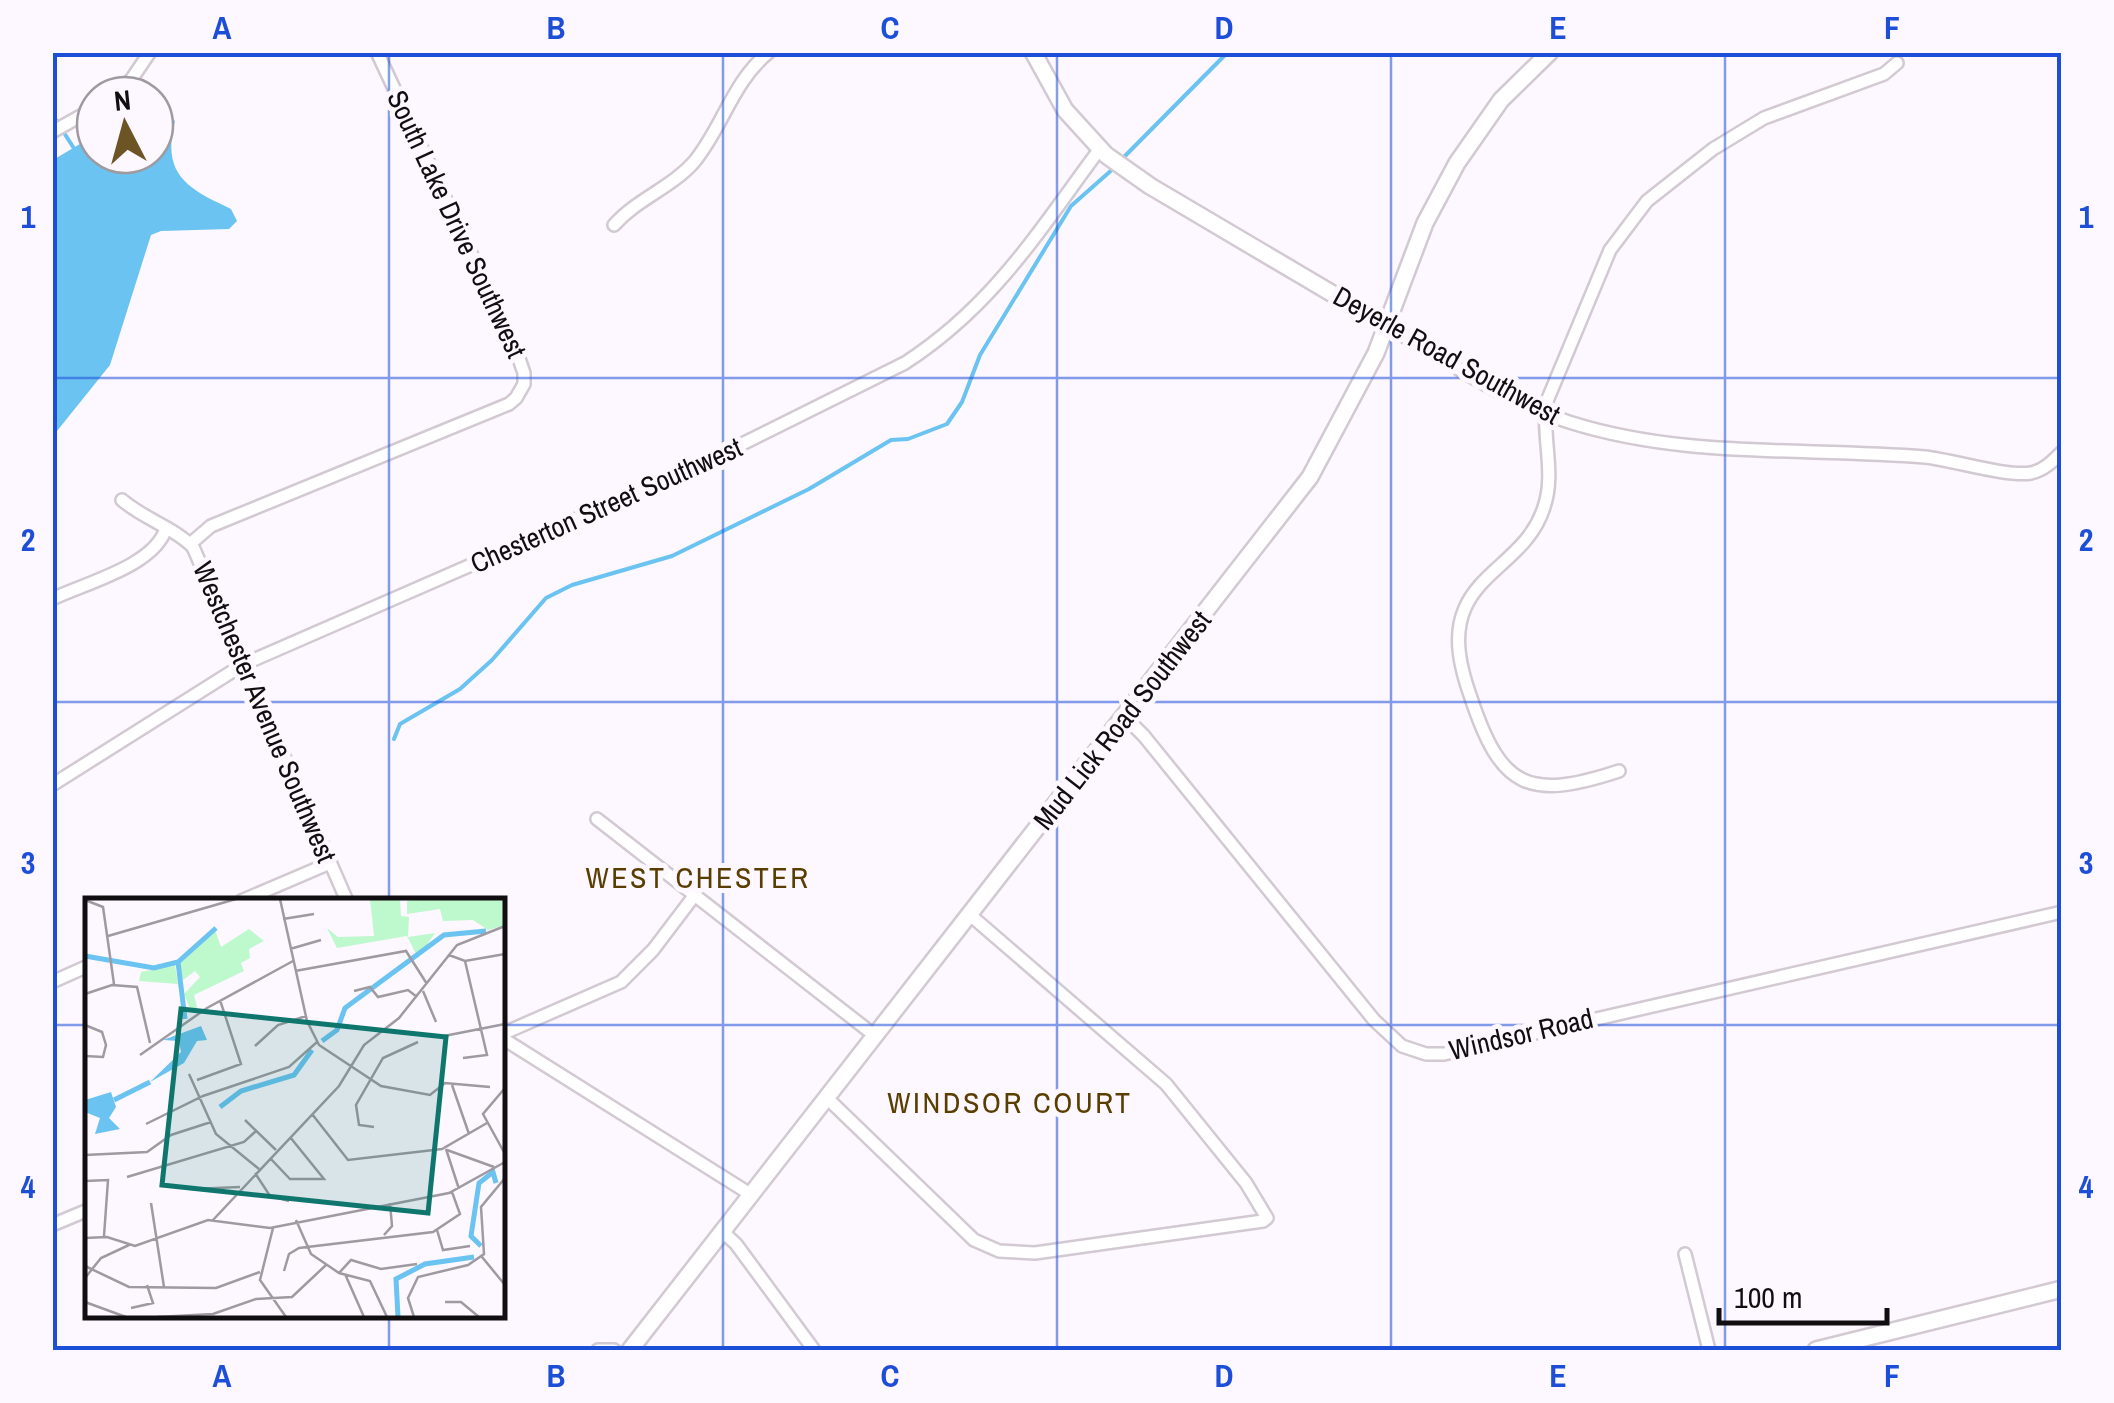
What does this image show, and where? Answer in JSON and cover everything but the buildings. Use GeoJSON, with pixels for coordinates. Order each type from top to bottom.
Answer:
{"type":"FeatureCollection","features":[{"type":"Feature","properties":{"kind":"street"},"geometry":{"type":"LineString","coordinates":[[135,75],[150,52]]}},
{"type":"Feature","properties":{"kind":"street","name":"South Lake Drive Southwest"},"geometry":{"type":"LineString","coordinates":[[190,544],[210,526],[466,423],[509,404],[522,391],[524,373],[516,350],[378,52]]}},
{"type":"Feature","properties":{"kind":"street"},"geometry":{"type":"LineString","coordinates":[[614,225],[691,164],[746,74],[769,52]]}},
{"type":"Feature","properties":{"kind":"street","name":"Deyerle Road Southwest"},"geometry":{"type":"LineString","coordinates":[[1033,52],[1065,110],[1109,158],[1461,370],[1545,413],[1646,442],[1930,458],[2022,474],[2043,469],[2062,452]]}},
{"type":"Feature","properties":{"kind":"street","name":"Mud Lick Road Southwest"},"geometry":{"type":"LineString","coordinates":[[630,1350],[1310,477],[1358,391],[1425,223],[1457,163],[1501,100],[1550,52]]}},
{"type":"Feature","properties":{"kind":"street"},"geometry":{"type":"LineString","coordinates":[[1619,771],[1568,784],[1540,784],[1503,768],[1489,748],[1461,665],[1459,626],[1468,602],[1527,541],[1540,520],[1549,466],[1545,413],[1549,396],[1620,232],[1647,200],[1738,132],[1793,106],[1871,79],[1897,63]]}},
{"type":"Feature","properties":{"kind":"street"},"geometry":{"type":"LineString","coordinates":[[52,132],[75,119]]}},
{"type":"Feature","properties":{"kind":"street","name":"Chesterton Street Southwest"},"geometry":{"type":"LineString","coordinates":[[52,785],[244,664],[696,467],[905,363],[984,301],[1109,158]]}},
{"type":"Feature","properties":{"kind":"street","name":"Westchester Avenue Southwest"},"geometry":{"type":"LineString","coordinates":[[122,500],[190,544],[346,898]]}},
{"type":"Feature","properties":{"kind":"street"},"geometry":{"type":"LineString","coordinates":[[52,598],[136,560],[160,541],[166,528]]}},
{"type":"Feature","properties":{"kind":"street","name":"Windsor Road"},"geometry":{"type":"LineString","coordinates":[[1124,716],[1374,1020],[1390,1038],[1414,1052],[1454,1052],[2062,912]]}},
{"type":"Feature","properties":{"kind":"street"},"geometry":{"type":"LineString","coordinates":[[597,819],[874,1036]]}},
{"type":"Feature","properties":{"kind":"street"},"geometry":{"type":"LineString","coordinates":[[246,898],[330,863]]}},
{"type":"Feature","properties":{"kind":"street"},"geometry":{"type":"LineString","coordinates":[[505,1035],[621,982],[653,950],[694,896]]}},
{"type":"Feature","properties":{"kind":"street"},"geometry":{"type":"LineString","coordinates":[[826,1097],[974,1240],[1000,1251],[1036,1253],[1143,1240],[1263,1222],[1267,1218],[1246,1183],[1166,1084],[969,914]]}},
{"type":"Feature","properties":{"kind":"street"},"geometry":{"type":"LineString","coordinates":[[52,982],[85,967]]}},
{"type":"Feature","properties":{"kind":"street"},"geometry":{"type":"LineString","coordinates":[[505,1038],[750,1194]]}},
{"type":"Feature","properties":{"kind":"street"},"geometry":{"type":"LineString","coordinates":[[52,1224],[85,1211]]}},
{"type":"Feature","properties":{"kind":"street"},"geometry":{"type":"LineString","coordinates":[[722,1231],[736,1244],[814,1350]]}},
{"type":"Feature","properties":{"kind":"street"},"geometry":{"type":"LineString","coordinates":[[1685,1254],[1708,1350]]}},
{"type":"Feature","properties":{"kind":"street"},"geometry":{"type":"LineString","coordinates":[[1816,1350],[2062,1290]]}},
{"type":"Feature","properties":{"kind":"street"},"geometry":{"type":"LineString","coordinates":[[598,1350],[614,1350]]}},
{"type":"Feature","properties":{"kind":"water"},"geometry":{"type":"Polygon","coordinates":[[[75,147],[75,175],[175,175],[175,167],[191,187],[231,209],[237,221],[229,229],[161,231],[151,235],[110,365],[53,436],[53,160],[75,147]]]}},
{"type":"Feature","properties":{"kind":"waterway"},"geometry":{"type":"LineString","coordinates":[[1120,161],[1228,52]]}},
{"type":"Feature","properties":{"kind":"waterway"},"geometry":{"type":"LineString","coordinates":[[52,114],[75,150]]}},
{"type":"Feature","properties":{"kind":"waterway"},"geometry":{"type":"LineString","coordinates":[[394,739],[400,724],[460,689],[492,660],[546,598],[572,585],[672,556],[809,489],[891,440],[908,439],[947,424],[962,402],[980,355],[1071,206],[1114,168]]}},
{"type":"Feature","properties":{"kind":"district","name":"WEST CHESTER"},"geometry":{"type":"Point","coordinates":[698,878]}},
{"type":"Feature","properties":{"kind":"district","name":"WINDSOR COURT"},"geometry":{"type":"Point","coordinates":[1010,1103]}}]}
